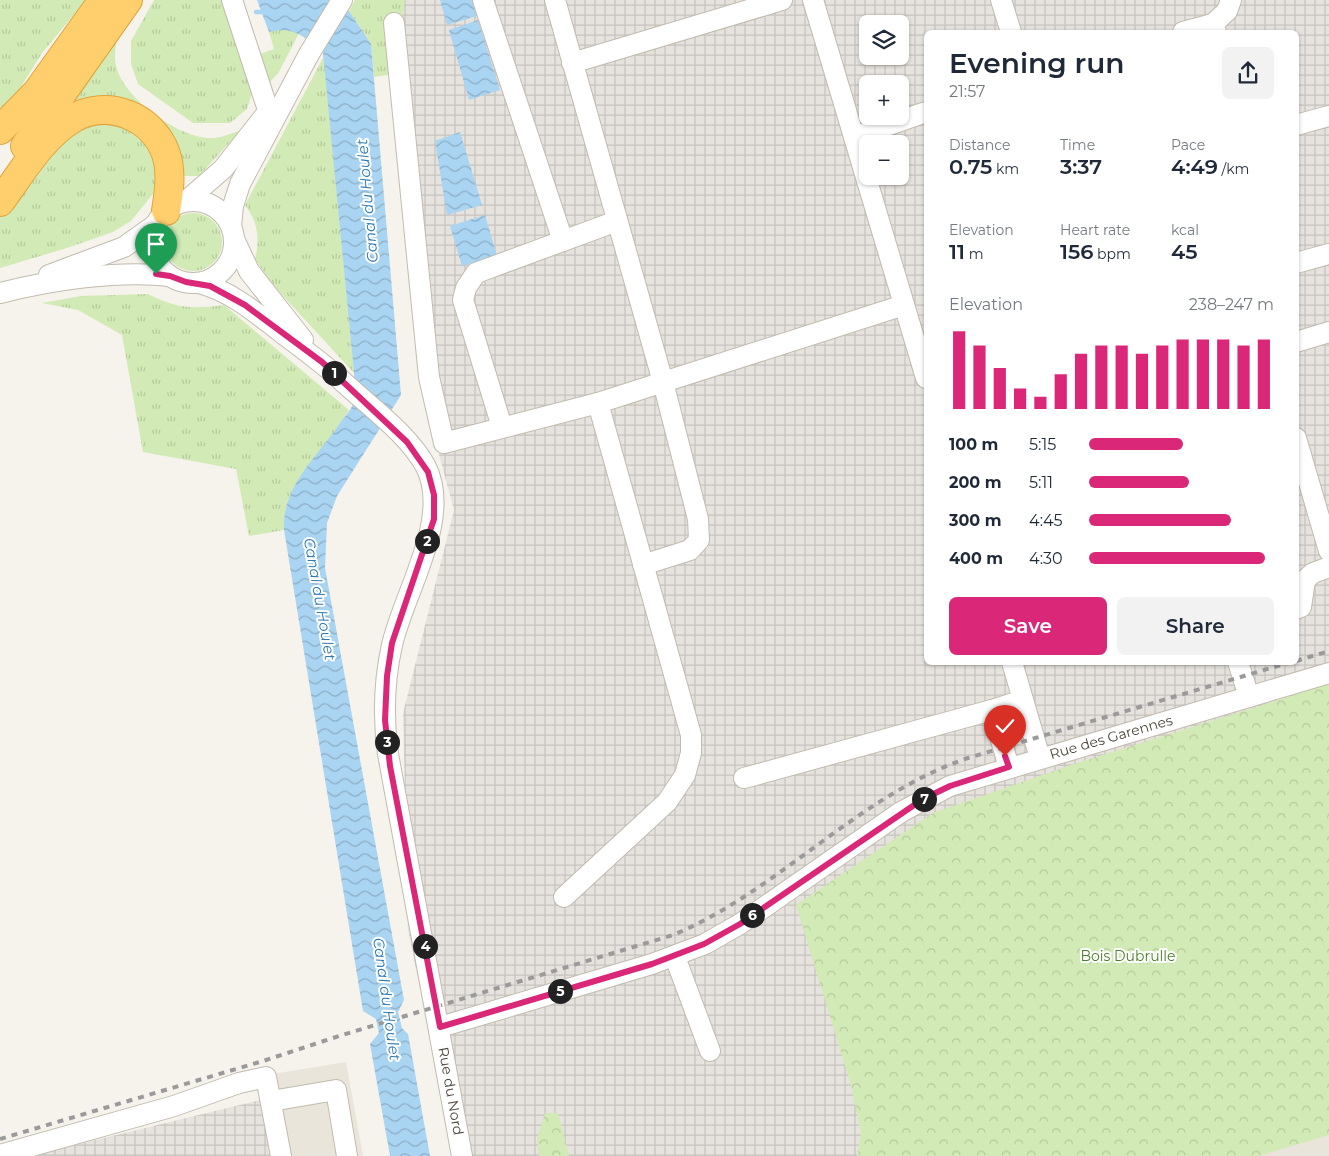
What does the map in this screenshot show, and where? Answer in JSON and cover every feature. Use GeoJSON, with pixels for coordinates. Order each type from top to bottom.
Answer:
{"type":"FeatureCollection","features":[{"type":"Feature","properties":{"kind":"highway"},"geometry":{"type":"LineString","coordinates":[[0,130],[40,87],[103,0]]}},
{"type":"Feature","properties":{"kind":"highway"},"geometry":{"type":"LineString","coordinates":[[0,182],[128,0]]}},
{"type":"Feature","properties":{"kind":"highway"},"geometry":{"type":"LineString","coordinates":[[0,202],[42,146],[69,121],[88,112],[110,110],[125,113],[140,121],[161,142],[169,169],[169,212]]}},
{"type":"Feature","properties":{"kind":"street"},"geometry":{"type":"LineString","coordinates":[[232,0],[268,110]]}},
{"type":"Feature","properties":{"kind":"street"},"geometry":{"type":"LineString","coordinates":[[233,232],[224,214],[213,206],[200,201],[169,212],[152,238],[154,256],[160,267],[170,276],[182,282],[199,283],[215,276],[225,268],[232,256],[233,232],[233,206],[240,184],[309,54],[342,0]]}},
{"type":"Feature","properties":{"kind":"street"},"geometry":{"type":"LineString","coordinates":[[483,0],[563,241]]}},
{"type":"Feature","properties":{"kind":"street"},"geometry":{"type":"LineString","coordinates":[[555,0],[663,382],[698,519],[699,540],[690,550],[643,565]]}},
{"type":"Feature","properties":{"kind":"street"},"geometry":{"type":"LineString","coordinates":[[572,63],[782,0]]}},
{"type":"Feature","properties":{"kind":"street"},"geometry":{"type":"LineString","coordinates":[[813,0],[924,371]]}},
{"type":"Feature","properties":{"kind":"street"},"geometry":{"type":"LineString","coordinates":[[1001,0],[1010,30]]}},
{"type":"Feature","properties":{"kind":"street"},"geometry":{"type":"LineString","coordinates":[[1198,30],[1214,28],[1227,11],[1231,0]]}},
{"type":"Feature","properties":{"kind":"street"},"geometry":{"type":"LineString","coordinates":[[394,23],[429,377],[444,443]]}},
{"type":"Feature","properties":{"kind":"street"},"geometry":{"type":"LineString","coordinates":[[6,292],[116,251],[139,238],[223,169],[309,54]]}},
{"type":"Feature","properties":{"kind":"street"},"geometry":{"type":"LineString","coordinates":[[854,137],[924,113]]}},
{"type":"Feature","properties":{"kind":"street"},"geometry":{"type":"LineString","coordinates":[[1299,124],[1329,116]]}},
{"type":"Feature","properties":{"kind":"street"},"geometry":{"type":"LineString","coordinates":[[502,428],[463,300],[466,288],[476,274],[617,221]]}},
{"type":"Feature","properties":{"kind":"street","name":"Rue du Nord"},"geometry":{"type":"LineString","coordinates":[[233,232],[248,271],[322,362]]}},
{"type":"Feature","properties":{"kind":"street"},"geometry":{"type":"LineString","coordinates":[[1299,262],[1329,254]]}},
{"type":"Feature","properties":{"kind":"street"},"geometry":{"type":"LineString","coordinates":[[6,292],[102,277],[149,274],[170,276]]}},
{"type":"Feature","properties":{"kind":"street","name":"Rue du Nord"},"geometry":{"type":"LineString","coordinates":[[199,283],[220,290],[239,300],[322,362],[399,434],[417,453],[427,470],[434,495],[434,519],[392,643],[387,676],[385,720],[390,766],[440,1027],[462,1156]]}},
{"type":"Feature","properties":{"kind":"street"},"geometry":{"type":"LineString","coordinates":[[427,470],[433,457],[444,443],[598,403],[904,305]]}},
{"type":"Feature","properties":{"kind":"street"},"geometry":{"type":"LineString","coordinates":[[1299,341],[1328,333]]}},
{"type":"Feature","properties":{"kind":"street"},"geometry":{"type":"LineString","coordinates":[[564,897],[667,802],[685,776],[691,753],[691,734],[598,403]]}},
{"type":"Feature","properties":{"kind":"street"},"geometry":{"type":"LineString","coordinates":[[1299,448],[1329,551]]}},
{"type":"Feature","properties":{"kind":"street"},"geometry":{"type":"LineString","coordinates":[[1299,608],[1301,607],[1305,580],[1313,573],[1329,567]]}},
{"type":"Feature","properties":{"kind":"street"},"geometry":{"type":"LineString","coordinates":[[1013,665],[1040,758]]}},
{"type":"Feature","properties":{"kind":"street"},"geometry":{"type":"LineString","coordinates":[[1239,665],[1249,697]]}},
{"type":"Feature","properties":{"kind":"street","name":"Rue des Garennes"},"geometry":{"type":"LineString","coordinates":[[440,1027],[675,956],[704,944],[740,924],[923,799],[950,786],[1329,672]]}},
{"type":"Feature","properties":{"kind":"street"},"geometry":{"type":"LineString","coordinates":[[744,778],[992,710],[1022,700]]}},
{"type":"Feature","properties":{"kind":"street"},"geometry":{"type":"LineString","coordinates":[[992,710],[1009,767]]}},
{"type":"Feature","properties":{"kind":"street"},"geometry":{"type":"LineString","coordinates":[[675,956],[710,1051]]}},
{"type":"Feature","properties":{"kind":"street"},"geometry":{"type":"LineString","coordinates":[[0,1155],[174,1106],[239,1082],[266,1077],[281,1156]]}},
{"type":"Feature","properties":{"kind":"street"},"geometry":{"type":"LineString","coordinates":[[271,1101],[336,1090],[347,1156]]}},
{"type":"Feature","properties":{"kind":"shaded area"},"geometry":{"type":"Polygon","coordinates":[[[404,0],[1329,0],[1329,1130],[1244,1156],[453,1156],[408,930],[403,713],[454,510],[429,418],[394,74],[404,0]]]}},
{"type":"Feature","properties":{"kind":"shaded area"},"geometry":{"type":"Polygon","coordinates":[[[346,1062],[363,1156],[274,1156],[260,1076],[346,1062]]]}},
{"type":"Feature","properties":{"kind":"shaded area"},"geometry":{"type":"Polygon","coordinates":[[[264,1099],[274,1156],[30,1156],[264,1099]]]}},
{"type":"Feature","properties":{"kind":"shaded area"},"geometry":{"type":"Polygon","coordinates":[[[1329,1130],[1329,1156],[1244,1156],[1329,1130]]]}},
{"type":"Feature","properties":{"kind":"green space"},"geometry":{"type":"Polygon","coordinates":[[[0,0],[86,0],[42,53],[14,98],[0,108],[0,0]]]}},
{"type":"Feature","properties":{"kind":"green space"},"geometry":{"type":"Polygon","coordinates":[[[154,0],[221,0],[252,93],[247,109],[230,123],[193,123],[138,84],[131,64],[131,41],[154,0]]]}},
{"type":"Feature","properties":{"kind":"green space"},"geometry":{"type":"Polygon","coordinates":[[[355,0],[405,0],[394,74],[374,77],[371,44],[349,11],[355,0]]]}},
{"type":"Feature","properties":{"kind":"green space"},"geometry":{"type":"Polygon","coordinates":[[[283,29],[299,33],[279,72],[270,82],[257,55],[274,49],[269,32],[283,29]]]}},
{"type":"Feature","properties":{"kind":"green space"},"geometry":{"type":"Polygon","coordinates":[[[118,35],[115,63],[118,72],[124,84],[145,107],[173,126],[202,137],[215,138],[241,130],[199,176],[175,176],[162,128],[60,116],[118,35]]]}},
{"type":"Feature","properties":{"kind":"green space"},"geometry":{"type":"Polygon","coordinates":[[[324,56],[354,373],[273,285],[255,259],[257,231],[253,218],[245,205],[324,56]]]}},
{"type":"Feature","properties":{"kind":"green space"},"geometry":{"type":"Polygon","coordinates":[[[119,118],[149,140],[161,184],[131,221],[113,232],[0,268],[0,211],[71,127],[119,118]]]}},
{"type":"Feature","properties":{"kind":"green space"},"geometry":{"type":"Polygon","coordinates":[[[187,213],[199,213],[214,221],[222,236],[222,248],[214,263],[199,271],[187,271],[172,263],[164,248],[164,236],[172,221],[187,213]]]}},
{"type":"Feature","properties":{"kind":"green space"},"geometry":{"type":"Polygon","coordinates":[[[148,294],[168,303],[185,307],[224,305],[349,410],[296,484],[287,505],[284,517],[284,530],[249,536],[236,469],[143,452],[122,335],[78,310],[42,303],[81,296],[148,294]]]}},
{"type":"Feature","properties":{"kind":"green space","name":"Bois Dubrulle"},"geometry":{"type":"Polygon","coordinates":[[[1329,684],[1329,1135],[1258,1156],[857,1156],[861,1133],[850,1082],[796,905],[933,813],[1071,765],[1329,684]]]}},
{"type":"Feature","properties":{"kind":"green space"},"geometry":{"type":"Polygon","coordinates":[[[545,1113],[558,1113],[569,1156],[539,1156],[537,1138],[545,1113]]]}},
{"type":"Feature","properties":{"kind":"water"},"geometry":{"type":"Polygon","coordinates":[[[257,0],[329,0],[349,11],[371,44],[401,395],[337,496],[327,523],[325,568],[404,1000],[398,1012],[402,1028],[408,1034],[430,1156],[390,1156],[370,1044],[379,1033],[376,1019],[363,1011],[284,530],[288,500],[295,486],[312,460],[351,409],[354,397],[354,373],[323,53],[299,34],[286,31],[269,32],[257,0]]]}},
{"type":"Feature","properties":{"kind":"water"},"geometry":{"type":"Polygon","coordinates":[[[440,0],[472,0],[477,16],[447,25],[440,0]]]}},
{"type":"Feature","properties":{"kind":"water"},"geometry":{"type":"Polygon","coordinates":[[[478,20],[500,90],[469,100],[449,30],[478,20]]]}},
{"type":"Feature","properties":{"kind":"water"},"geometry":{"type":"Polygon","coordinates":[[[460,132],[482,205],[447,215],[435,141],[460,132]]]}},
{"type":"Feature","properties":{"kind":"water"},"geometry":{"type":"Polygon","coordinates":[[[485,215],[497,256],[462,266],[450,226],[485,215]]]}},
{"type":"Feature","properties":{"kind":"waterway","name":"Canal du Houlet"},"geometry":{"type":"LineString","coordinates":[[256,12],[265,12]]}},
{"type":"Feature","properties":{"kind":"railway"},"geometry":{"type":"LineString","coordinates":[[1299,660],[1329,651]]}},
{"type":"Feature","properties":{"kind":"railway"},"geometry":{"type":"LineString","coordinates":[[0,1139],[263,1061],[339,1036],[673,935],[712,916],[748,894],[854,819],[890,795],[928,774],[968,758],[1281,665]]}},
{"type":"Feature","properties":{"kind":"route"},"geometry":{"type":"LineString","coordinates":[[156,274],[210,286],[228,294],[245,305],[322,362],[407,442],[417,453],[428,472],[433,487],[434,519],[392,643],[387,676],[385,720],[390,766],[440,1027],[652,964],[704,944],[740,924],[901,812],[923,799],[950,786],[1009,767],[1005,756]]}}]}
